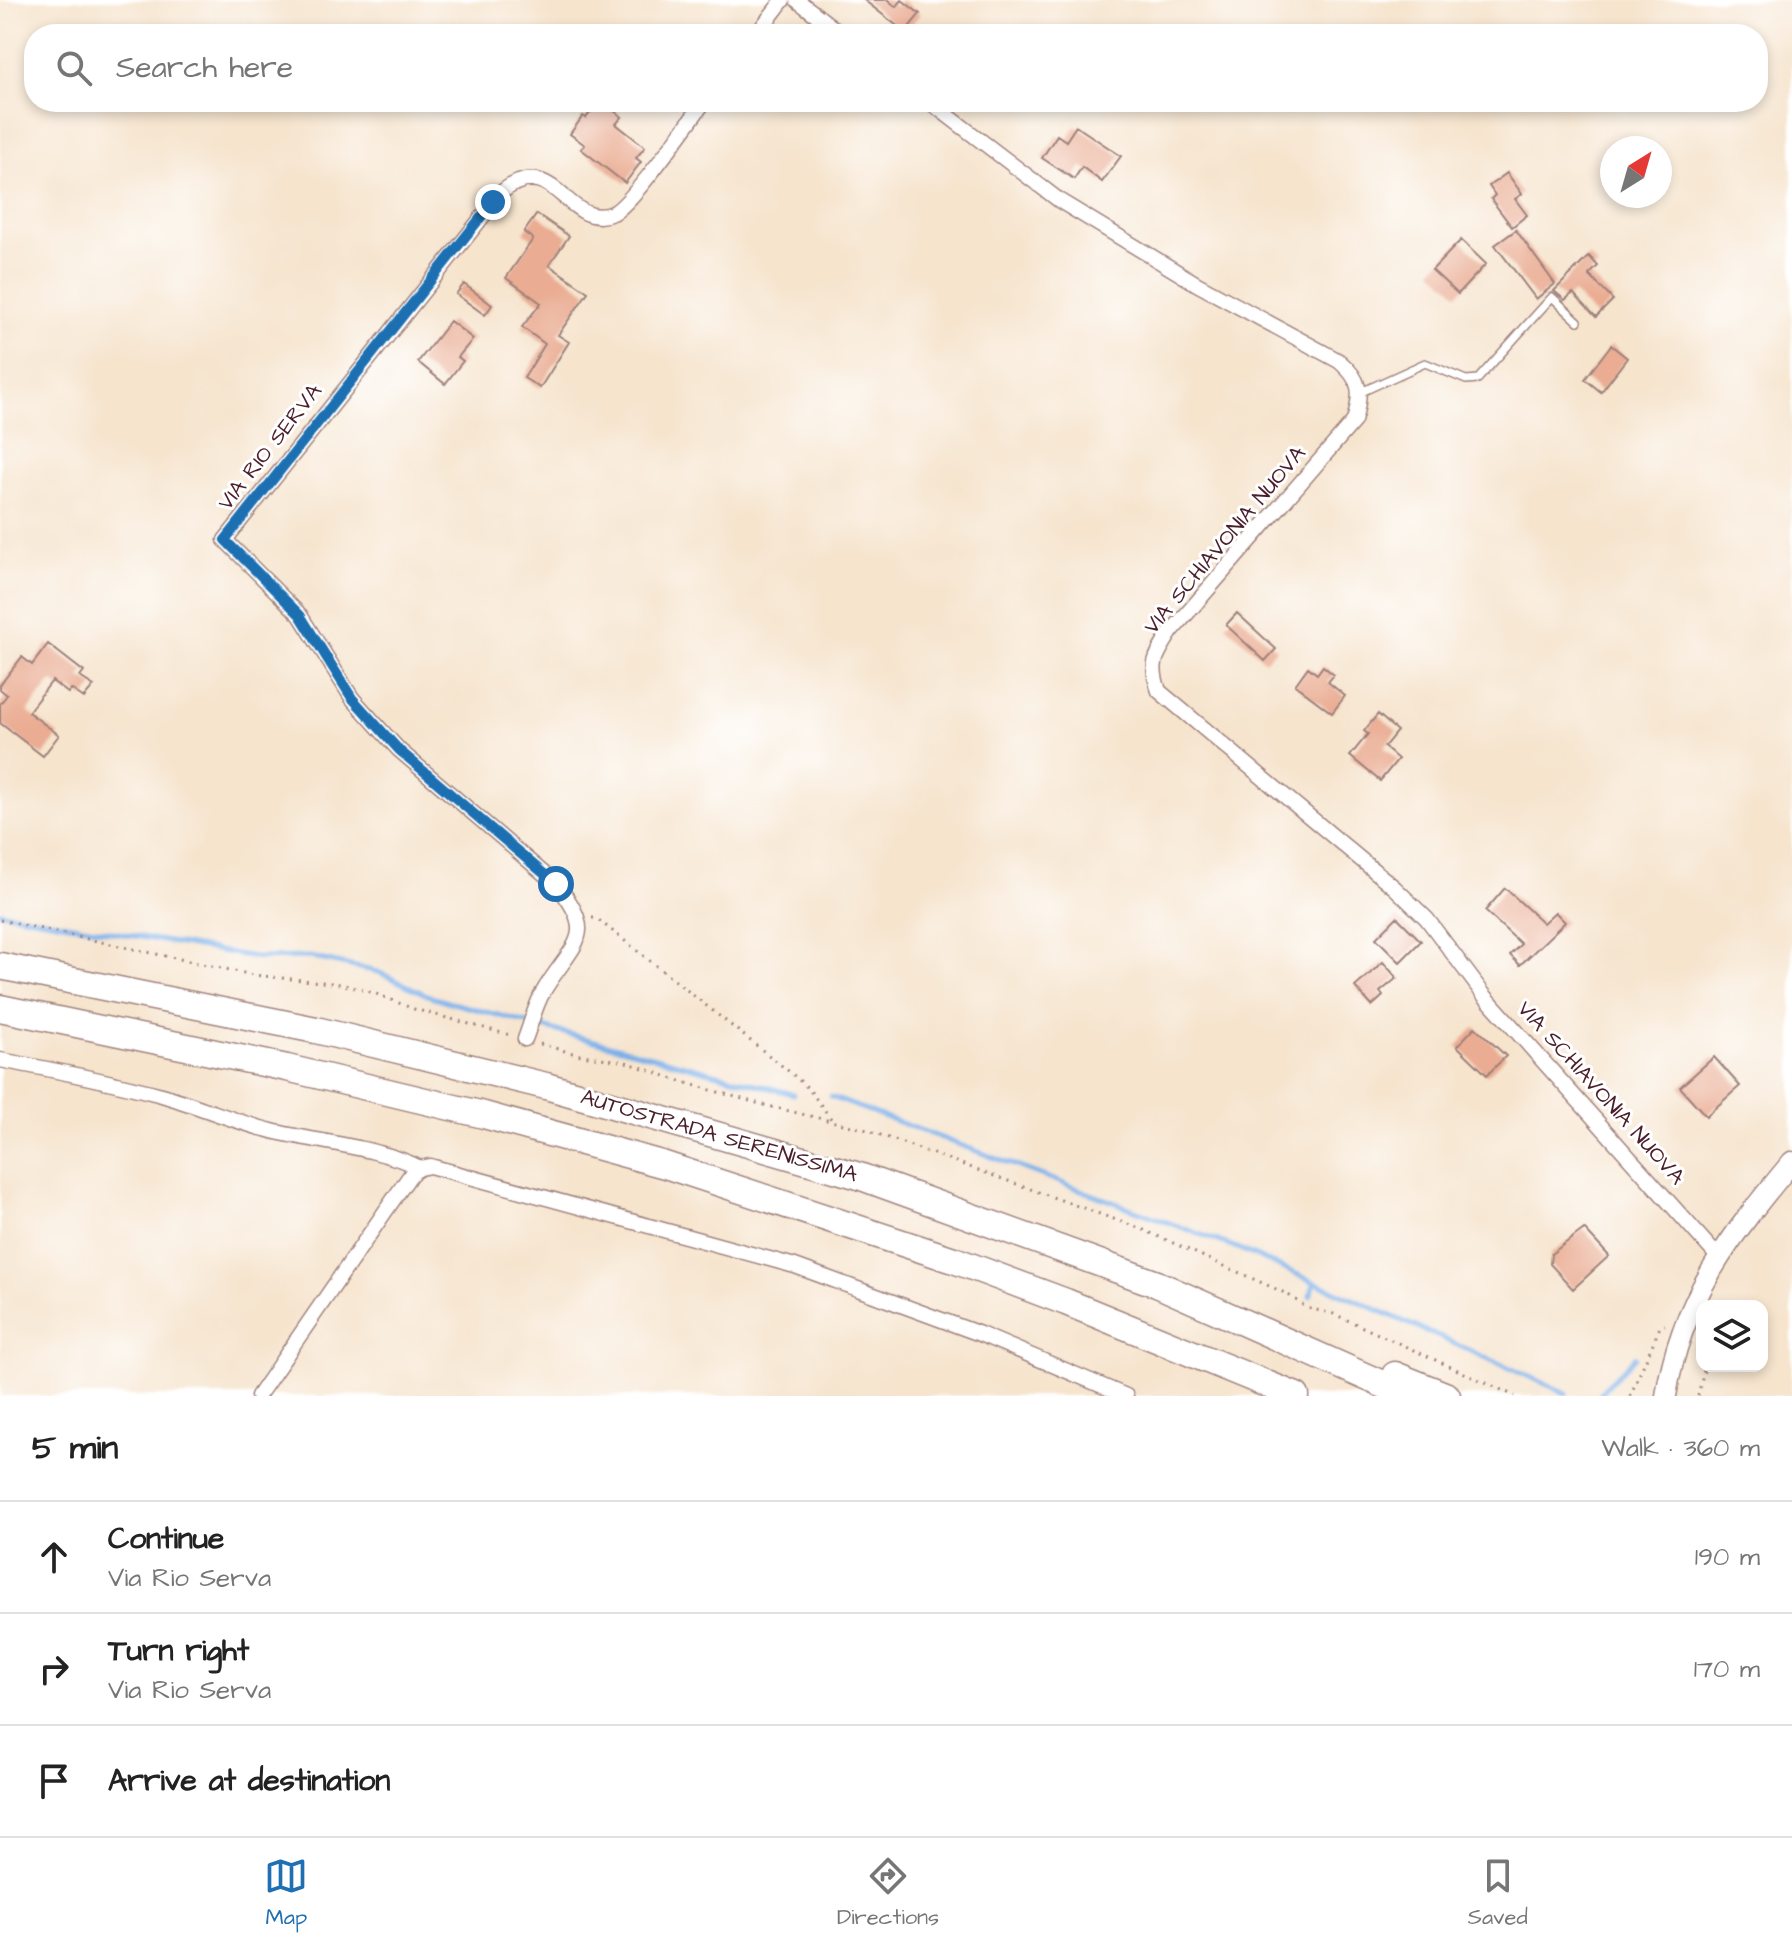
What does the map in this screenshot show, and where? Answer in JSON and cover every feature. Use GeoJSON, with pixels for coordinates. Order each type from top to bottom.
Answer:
{"type":"FeatureCollection","features":[{"type":"Feature","properties":{"kind":"highway","name":"AUTOSTRADA SERENISSIMA"},"geometry":{"type":"LineString","coordinates":[[0,966],[316,1030],[546,1086],[859,1176],[1157,1284],[1409,1396]]}},
{"type":"Feature","properties":{"kind":"highway","name":"AUTOSTRADA SERENISSIMA"},"geometry":{"type":"LineString","coordinates":[[0,1008],[272,1065],[439,1104],[665,1165],[954,1260],[1296,1396]]}},
{"type":"Feature","properties":{"kind":"highway"},"geometry":{"type":"LineString","coordinates":[[1332,1360],[1403,1376],[1447,1396]]}},
{"type":"Feature","properties":{"kind":"street"},"geometry":{"type":"LineString","coordinates":[[765,24],[783,0]]}},
{"type":"Feature","properties":{"kind":"street"},"geometry":{"type":"LineString","coordinates":[[797,0],[828,24]]}},
{"type":"Feature","properties":{"kind":"street","name":"VIA RIO SERVA"},"geometry":{"type":"LineString","coordinates":[[578,915],[556,884],[399,750],[352,698],[300,615],[225,540],[503,191],[516,180],[532,177],[548,185],[583,212],[601,215],[615,212],[631,198],[696,112]]}},
{"type":"Feature","properties":{"kind":"street"},"geometry":{"type":"LineString","coordinates":[[943,112],[1060,201],[1197,284],[1339,361],[1352,372],[1359,393]]}},
{"type":"Feature","properties":{"kind":"street","name":"VIA SCHIAVONIA NUOVA"},"geometry":{"type":"LineString","coordinates":[[1359,393],[1354,421],[1171,632],[1155,656],[1152,673],[1159,691],[1395,888],[1427,919],[1484,995],[1718,1257]]}},
{"type":"Feature","properties":{"kind":"street"},"geometry":{"type":"LineString","coordinates":[[526,1035],[543,993],[573,949],[581,929],[578,915]]}},
{"type":"Feature","properties":{"kind":"street"},"geometry":{"type":"LineString","coordinates":[[0,1060],[72,1073],[162,1095],[260,1128],[376,1153],[408,1161],[420,1168]]}},
{"type":"Feature","properties":{"kind":"street"},"geometry":{"type":"LineString","coordinates":[[1666,1396],[1670,1368],[1688,1317],[1718,1257],[1792,1162]]}},
{"type":"Feature","properties":{"kind":"street"},"geometry":{"type":"LineString","coordinates":[[258,1396],[411,1174],[430,1166],[795,1266],[994,1339],[1126,1396]]}},
{"type":"Feature","properties":{"kind":"lane"},"geometry":{"type":"LineString","coordinates":[[1359,393],[1425,363],[1466,380],[1478,379],[1552,297],[1578,321]]}},
{"type":"Feature","properties":{"kind":"path"},"geometry":{"type":"LineString","coordinates":[[578,915],[596,918],[791,1073],[808,1088],[832,1120]]}},
{"type":"Feature","properties":{"kind":"path"},"geometry":{"type":"LineString","coordinates":[[0,920],[253,975],[341,984],[414,1009],[526,1035],[576,1054],[626,1062],[683,1082],[894,1139],[1144,1230],[1287,1294],[1307,1308],[1334,1314],[1515,1396]]}},
{"type":"Feature","properties":{"kind":"path"},"geometry":{"type":"LineString","coordinates":[[1630,1396],[1660,1327],[1688,1317]]}},
{"type":"Feature","properties":{"kind":"path"},"geometry":{"type":"LineString","coordinates":[[1698,1396],[1704,1372]]}},
{"type":"Feature","properties":{"kind":"building"},"geometry":{"type":"Polygon","coordinates":[[[864,0],[888,0],[896,7],[902,0],[920,14],[912,24],[895,24],[864,0]]]}},
{"type":"Feature","properties":{"kind":"building"},"geometry":{"type":"Polygon","coordinates":[[[591,112],[616,112],[622,117],[616,124],[645,147],[636,158],[641,162],[625,183],[581,149],[585,145],[570,134],[583,116],[586,118],[591,112]]]}},
{"type":"Feature","properties":{"kind":"building"},"geometry":{"type":"Polygon","coordinates":[[[1076,126],[1121,156],[1102,182],[1082,167],[1074,179],[1042,158],[1057,135],[1066,141],[1076,126]]]}},
{"type":"Feature","properties":{"kind":"building"},"geometry":{"type":"Polygon","coordinates":[[[1507,173],[1522,194],[1515,199],[1527,215],[1512,227],[1491,199],[1495,195],[1489,186],[1507,173]]]}},
{"type":"Feature","properties":{"kind":"building"},"geometry":{"type":"Polygon","coordinates":[[[537,214],[569,236],[549,265],[588,292],[558,335],[569,342],[540,388],[524,378],[545,344],[522,327],[541,303],[506,278],[533,239],[524,232],[537,214]]]}},
{"type":"Feature","properties":{"kind":"building"},"geometry":{"type":"Polygon","coordinates":[[[1516,230],[1555,284],[1536,299],[1495,245],[1516,230]]]}},
{"type":"Feature","properties":{"kind":"building"},"geometry":{"type":"Polygon","coordinates":[[[1461,240],[1486,264],[1458,294],[1432,270],[1461,240]]]}},
{"type":"Feature","properties":{"kind":"building"},"geometry":{"type":"Polygon","coordinates":[[[1589,256],[1598,266],[1589,275],[1613,300],[1596,317],[1573,293],[1565,300],[1554,291],[1589,256]]]}},
{"type":"Feature","properties":{"kind":"building"},"geometry":{"type":"Polygon","coordinates":[[[464,284],[492,305],[485,315],[456,294],[464,284]]]}},
{"type":"Feature","properties":{"kind":"building"},"geometry":{"type":"Polygon","coordinates":[[[450,321],[473,339],[458,357],[463,361],[445,384],[418,362],[450,321]]]}},
{"type":"Feature","properties":{"kind":"building"},"geometry":{"type":"Polygon","coordinates":[[[1611,345],[1627,358],[1601,392],[1585,379],[1611,345]]]}},
{"type":"Feature","properties":{"kind":"building"},"geometry":{"type":"Polygon","coordinates":[[[1237,613],[1276,649],[1265,661],[1226,625],[1237,613]]]}},
{"type":"Feature","properties":{"kind":"building"},"geometry":{"type":"Polygon","coordinates":[[[48,644],[84,672],[80,677],[94,686],[84,698],[71,689],[68,693],[52,681],[28,712],[59,735],[43,756],[0,723],[0,704],[7,695],[0,685],[22,657],[32,665],[48,644]]]}},
{"type":"Feature","properties":{"kind":"building"},"geometry":{"type":"Polygon","coordinates":[[[1323,666],[1334,675],[1328,682],[1345,696],[1332,713],[1295,685],[1308,667],[1317,674],[1323,666]]]}},
{"type":"Feature","properties":{"kind":"building"},"geometry":{"type":"Polygon","coordinates":[[[1378,714],[1397,731],[1384,747],[1398,759],[1380,781],[1350,756],[1368,734],[1364,731],[1378,714]]]}},
{"type":"Feature","properties":{"kind":"building"},"geometry":{"type":"Polygon","coordinates":[[[1505,888],[1543,923],[1555,912],[1565,922],[1520,965],[1510,955],[1521,944],[1485,911],[1505,888]]]}},
{"type":"Feature","properties":{"kind":"building"},"geometry":{"type":"Polygon","coordinates":[[[1397,917],[1421,941],[1400,962],[1376,938],[1397,917]]]}},
{"type":"Feature","properties":{"kind":"building"},"geometry":{"type":"Polygon","coordinates":[[[1383,962],[1397,978],[1380,992],[1383,996],[1372,1006],[1355,987],[1383,962]]]}},
{"type":"Feature","properties":{"kind":"building"},"geometry":{"type":"Polygon","coordinates":[[[1475,1027],[1506,1056],[1487,1075],[1457,1046],[1475,1027]]]}},
{"type":"Feature","properties":{"kind":"building"},"geometry":{"type":"Polygon","coordinates":[[[1714,1057],[1740,1086],[1706,1116],[1680,1087],[1714,1057]]]}},
{"type":"Feature","properties":{"kind":"building"},"geometry":{"type":"Polygon","coordinates":[[[1584,1229],[1609,1256],[1573,1289],[1550,1264],[1551,1254],[1584,1229]]]}},
{"type":"Feature","properties":{"kind":"waterway"},"geometry":{"type":"LineString","coordinates":[[0,912],[259,958],[310,957],[378,972],[434,998],[793,1094]]}},
{"type":"Feature","properties":{"kind":"waterway"},"geometry":{"type":"LineString","coordinates":[[831,1097],[1237,1248],[1566,1393]]}},
{"type":"Feature","properties":{"kind":"waterway"},"geometry":{"type":"LineString","coordinates":[[1310,1296],[1315,1282]]}},
{"type":"Feature","properties":{"kind":"waterway"},"geometry":{"type":"LineString","coordinates":[[1601,1392],[1635,1357]]}},
{"type":"Feature","properties":{"kind":"route"},"geometry":{"type":"LineString","coordinates":[[493,202],[225,540],[300,615],[352,698],[399,750],[556,884]]}}]}
